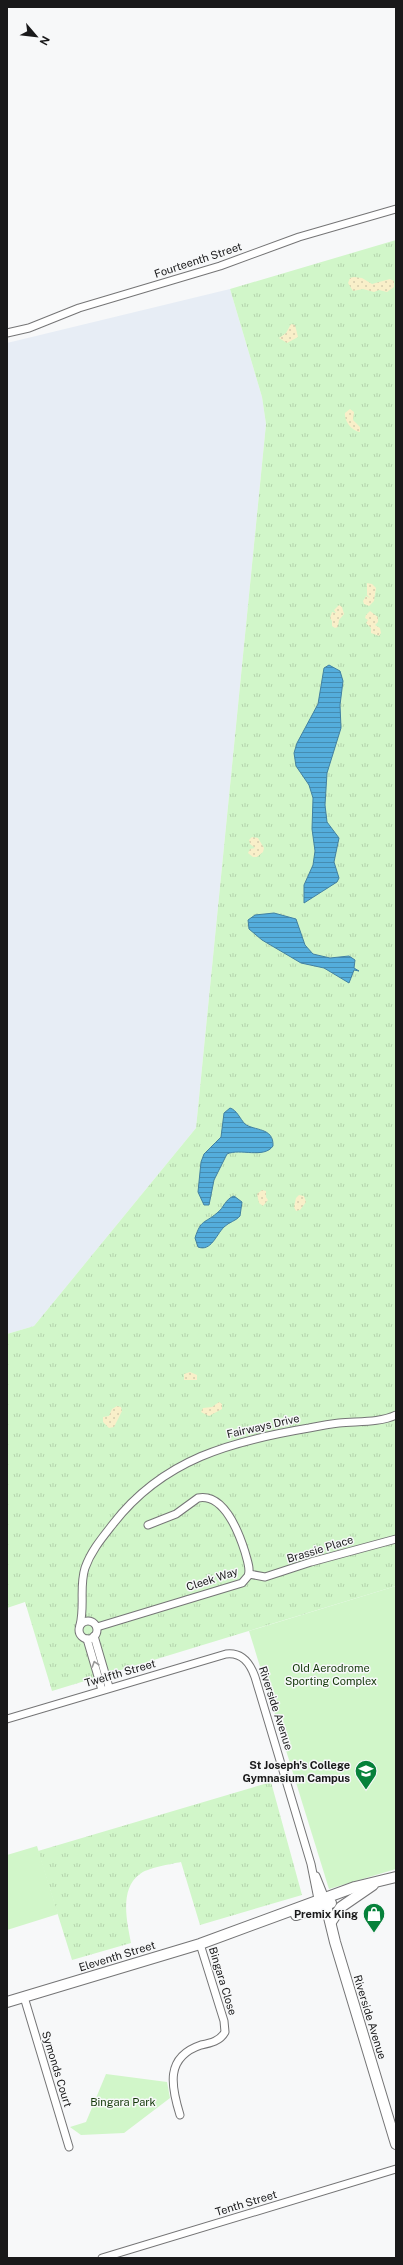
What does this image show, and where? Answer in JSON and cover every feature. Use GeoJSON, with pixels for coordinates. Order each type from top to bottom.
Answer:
{"type":"FeatureCollection","features":[{"type":"Feature","properties":{"kind":"main road","name":"Eleventh Street"},"geometry":{"type":"LineString","coordinates":[[322,1902],[355,1887],[394,1877]]}},
{"type":"Feature","properties":{"kind":"main road","name":"Eleventh Street"},"geometry":{"type":"LineString","coordinates":[[7,2002],[200,1944],[394,1877]]}},
{"type":"Feature","properties":{"kind":"main road"},"geometry":{"type":"LineString","coordinates":[[331,1922],[341,1907],[374,1885]]}},
{"type":"Feature","properties":{"kind":"main road","name":"Riverside Avenue"},"geometry":{"type":"LineString","coordinates":[[322,1902],[331,1922],[335,1942]]}},
{"type":"Feature","properties":{"kind":"main road","name":"Riverside Avenue"},"geometry":{"type":"LineString","coordinates":[[322,1902],[396,2144]]}},
{"type":"Feature","properties":{"kind":"street","name":"Fourteenth Street"},"geometry":{"type":"LineString","coordinates":[[7,333],[29,328],[79,308],[220,266],[299,237],[396,208]]}},
{"type":"Feature","properties":{"kind":"street","name":"Fairways Drive"},"geometry":{"type":"LineString","coordinates":[[80,1625],[83,1611],[81,1593],[83,1577],[88,1562],[97,1545],[137,1498],[176,1468],[207,1452],[254,1437],[338,1423],[380,1420],[396,1416]]}},
{"type":"Feature","properties":{"kind":"street","name":"Cleek Way"},"geometry":{"type":"LineString","coordinates":[[97,1627],[242,1583],[249,1574],[236,1525],[230,1517],[211,1500],[198,1498],[176,1514],[148,1525]]}},
{"type":"Feature","properties":{"kind":"street","name":"Brassie Place"},"geometry":{"type":"LineString","coordinates":[[249,1574],[265,1577],[310,1562],[396,1539]]}},
{"type":"Feature","properties":{"kind":"street"},"geometry":{"type":"LineString","coordinates":[[83,1611],[97,1627],[91,1637],[106,1689]]}},
{"type":"Feature","properties":{"kind":"street"},"geometry":{"type":"LineString","coordinates":[[91,1621],[85,1621],[80,1625],[80,1633],[91,1637]]}},
{"type":"Feature","properties":{"kind":"street","name":"Twelfth Street"},"geometry":{"type":"LineString","coordinates":[[7,1719],[226,1654],[239,1655]]}},
{"type":"Feature","properties":{"kind":"street","name":"Riverside Avenue"},"geometry":{"type":"LineString","coordinates":[[239,1655],[249,1663],[255,1676],[322,1902]]}},
{"type":"Feature","properties":{"kind":"street","name":"Bingara Close"},"geometry":{"type":"LineString","coordinates":[[180,2115],[172,2087],[176,2066],[190,2050],[219,2039],[224,2032],[224,2021],[200,1944]]}},
{"type":"Feature","properties":{"kind":"street","name":"Symonds Court"},"geometry":{"type":"LineString","coordinates":[[24,1997],[69,2147]]}},
{"type":"Feature","properties":{"kind":"street","name":"Tenth Street"},"geometry":{"type":"LineString","coordinates":[[102,2258],[396,2169]]}},
{"type":"Feature","properties":{"kind":"shaded area"},"geometry":{"type":"Polygon","coordinates":[[[230,289],[262,397],[266,424],[196,1128],[34,1326],[7,1334],[7,343],[230,289]]]}},
{"type":"Feature","properties":{"kind":"green space"},"geometry":{"type":"Polygon","coordinates":[[[396,240],[396,1586],[52,1691],[25,1602],[7,1608],[7,1334],[34,1326],[196,1128],[266,424],[262,397],[230,289],[396,240]]]}},
{"type":"Feature","properties":{"kind":"green space","name":"Old Aerodrome Sporting Complex"},"geometry":{"type":"Polygon","coordinates":[[[396,1586],[396,1869],[329,1889],[249,1631],[396,1586]]]}},
{"type":"Feature","properties":{"kind":"green space"},"geometry":{"type":"Polygon","coordinates":[[[271,1782],[302,1895],[200,1925],[181,1862],[153,1868],[140,1874],[133,1880],[129,1888],[126,1906],[131,1943],[72,1960],[38,1851],[271,1782]]]}},
{"type":"Feature","properties":{"kind":"green space"},"geometry":{"type":"Polygon","coordinates":[[[37,1846],[58,1914],[7,1930],[7,1855],[37,1846]]]}},
{"type":"Feature","properties":{"kind":"green space","name":"Bingara Park"},"geometry":{"type":"Polygon","coordinates":[[[106,2074],[167,2082],[170,2098],[124,2133],[81,2135],[70,2127],[86,2122],[106,2074]]]}},
{"type":"Feature","properties":{"kind":"sand"},"geometry":{"type":"Polygon","coordinates":[[[350,278],[362,278],[372,284],[390,279],[394,281],[394,287],[387,292],[379,290],[374,292],[363,289],[353,291],[348,283],[350,278]]]}},
{"type":"Feature","properties":{"kind":"sand"},"geometry":{"type":"Polygon","coordinates":[[[291,324],[295,325],[298,337],[287,343],[279,338],[286,333],[291,324]]]}},
{"type":"Feature","properties":{"kind":"sand"},"geometry":{"type":"Polygon","coordinates":[[[350,409],[354,412],[353,420],[360,427],[360,432],[351,428],[347,422],[345,413],[350,409]]]}},
{"type":"Feature","properties":{"kind":"sand"},"geometry":{"type":"Polygon","coordinates":[[[367,583],[372,584],[376,588],[374,601],[369,606],[364,604],[363,601],[366,596],[370,598],[367,595],[367,583]]]}},
{"type":"Feature","properties":{"kind":"sand"},"geometry":{"type":"Polygon","coordinates":[[[339,605],[342,607],[344,614],[339,620],[338,627],[335,628],[332,626],[332,621],[330,618],[332,612],[336,613],[334,610],[339,605]]]}},
{"type":"Feature","properties":{"kind":"sand"},"geometry":{"type":"Polygon","coordinates":[[[370,611],[378,617],[378,622],[375,625],[380,628],[381,633],[379,636],[371,633],[371,628],[366,623],[368,620],[365,618],[366,615],[370,611]]]}},
{"type":"Feature","properties":{"kind":"sand"},"geometry":{"type":"Polygon","coordinates":[[[252,837],[258,838],[264,848],[263,852],[257,857],[253,857],[248,853],[250,849],[255,848],[250,844],[249,840],[252,837]]]}},
{"type":"Feature","properties":{"kind":"sand"},"geometry":{"type":"Polygon","coordinates":[[[262,1190],[266,1191],[266,1197],[268,1200],[263,1206],[259,1203],[257,1194],[262,1190]]]}},
{"type":"Feature","properties":{"kind":"sand"},"geometry":{"type":"Polygon","coordinates":[[[299,1195],[304,1196],[306,1202],[300,1210],[296,1211],[294,1207],[296,1198],[299,1195]]]}},
{"type":"Feature","properties":{"kind":"sand"},"geometry":{"type":"Polygon","coordinates":[[[190,1372],[197,1375],[197,1380],[184,1380],[184,1374],[190,1372]]]}},
{"type":"Feature","properties":{"kind":"sand"},"geometry":{"type":"Polygon","coordinates":[[[219,1402],[222,1404],[222,1409],[209,1416],[201,1412],[203,1408],[212,1407],[219,1402]]]}},
{"type":"Feature","properties":{"kind":"sand"},"geometry":{"type":"Polygon","coordinates":[[[117,1406],[121,1407],[122,1411],[114,1427],[109,1428],[103,1422],[103,1417],[109,1416],[112,1409],[117,1406]]]}},
{"type":"Feature","properties":{"kind":"water"},"geometry":{"type":"Polygon","coordinates":[[[329,665],[340,671],[343,681],[340,705],[341,728],[327,773],[325,805],[327,822],[339,838],[334,862],[339,878],[337,882],[304,903],[304,885],[313,865],[315,851],[312,829],[313,798],[309,785],[296,766],[294,753],[297,743],[318,704],[324,668],[329,665]]]}},
{"type":"Feature","properties":{"kind":"water"},"geometry":{"type":"Polygon","coordinates":[[[274,913],[296,919],[305,945],[313,954],[330,958],[349,956],[355,960],[354,968],[359,971],[354,970],[349,983],[324,968],[301,963],[262,940],[249,929],[248,920],[255,915],[274,913]]]}},
{"type":"Feature","properties":{"kind":"water"},"geometry":{"type":"Polygon","coordinates":[[[230,1108],[237,1113],[245,1124],[263,1130],[267,1133],[272,1140],[273,1146],[264,1152],[232,1152],[227,1154],[214,1180],[209,1205],[204,1205],[198,1192],[201,1162],[204,1154],[221,1137],[224,1113],[230,1108]]]}},
{"type":"Feature","properties":{"kind":"water"},"geometry":{"type":"Polygon","coordinates":[[[234,1196],[242,1202],[240,1216],[224,1227],[210,1245],[203,1248],[198,1247],[195,1238],[203,1222],[219,1211],[231,1197],[234,1196]]]}},
{"type":"Feature","properties":{"kind":"place","name":"St Joseph's College Gymnasium Campus"},"geometry":{"type":"Point","coordinates":[366,1790]}},
{"type":"Feature","properties":{"kind":"place","name":"Premix King"},"geometry":{"type":"Point","coordinates":[374,1934]}}]}
